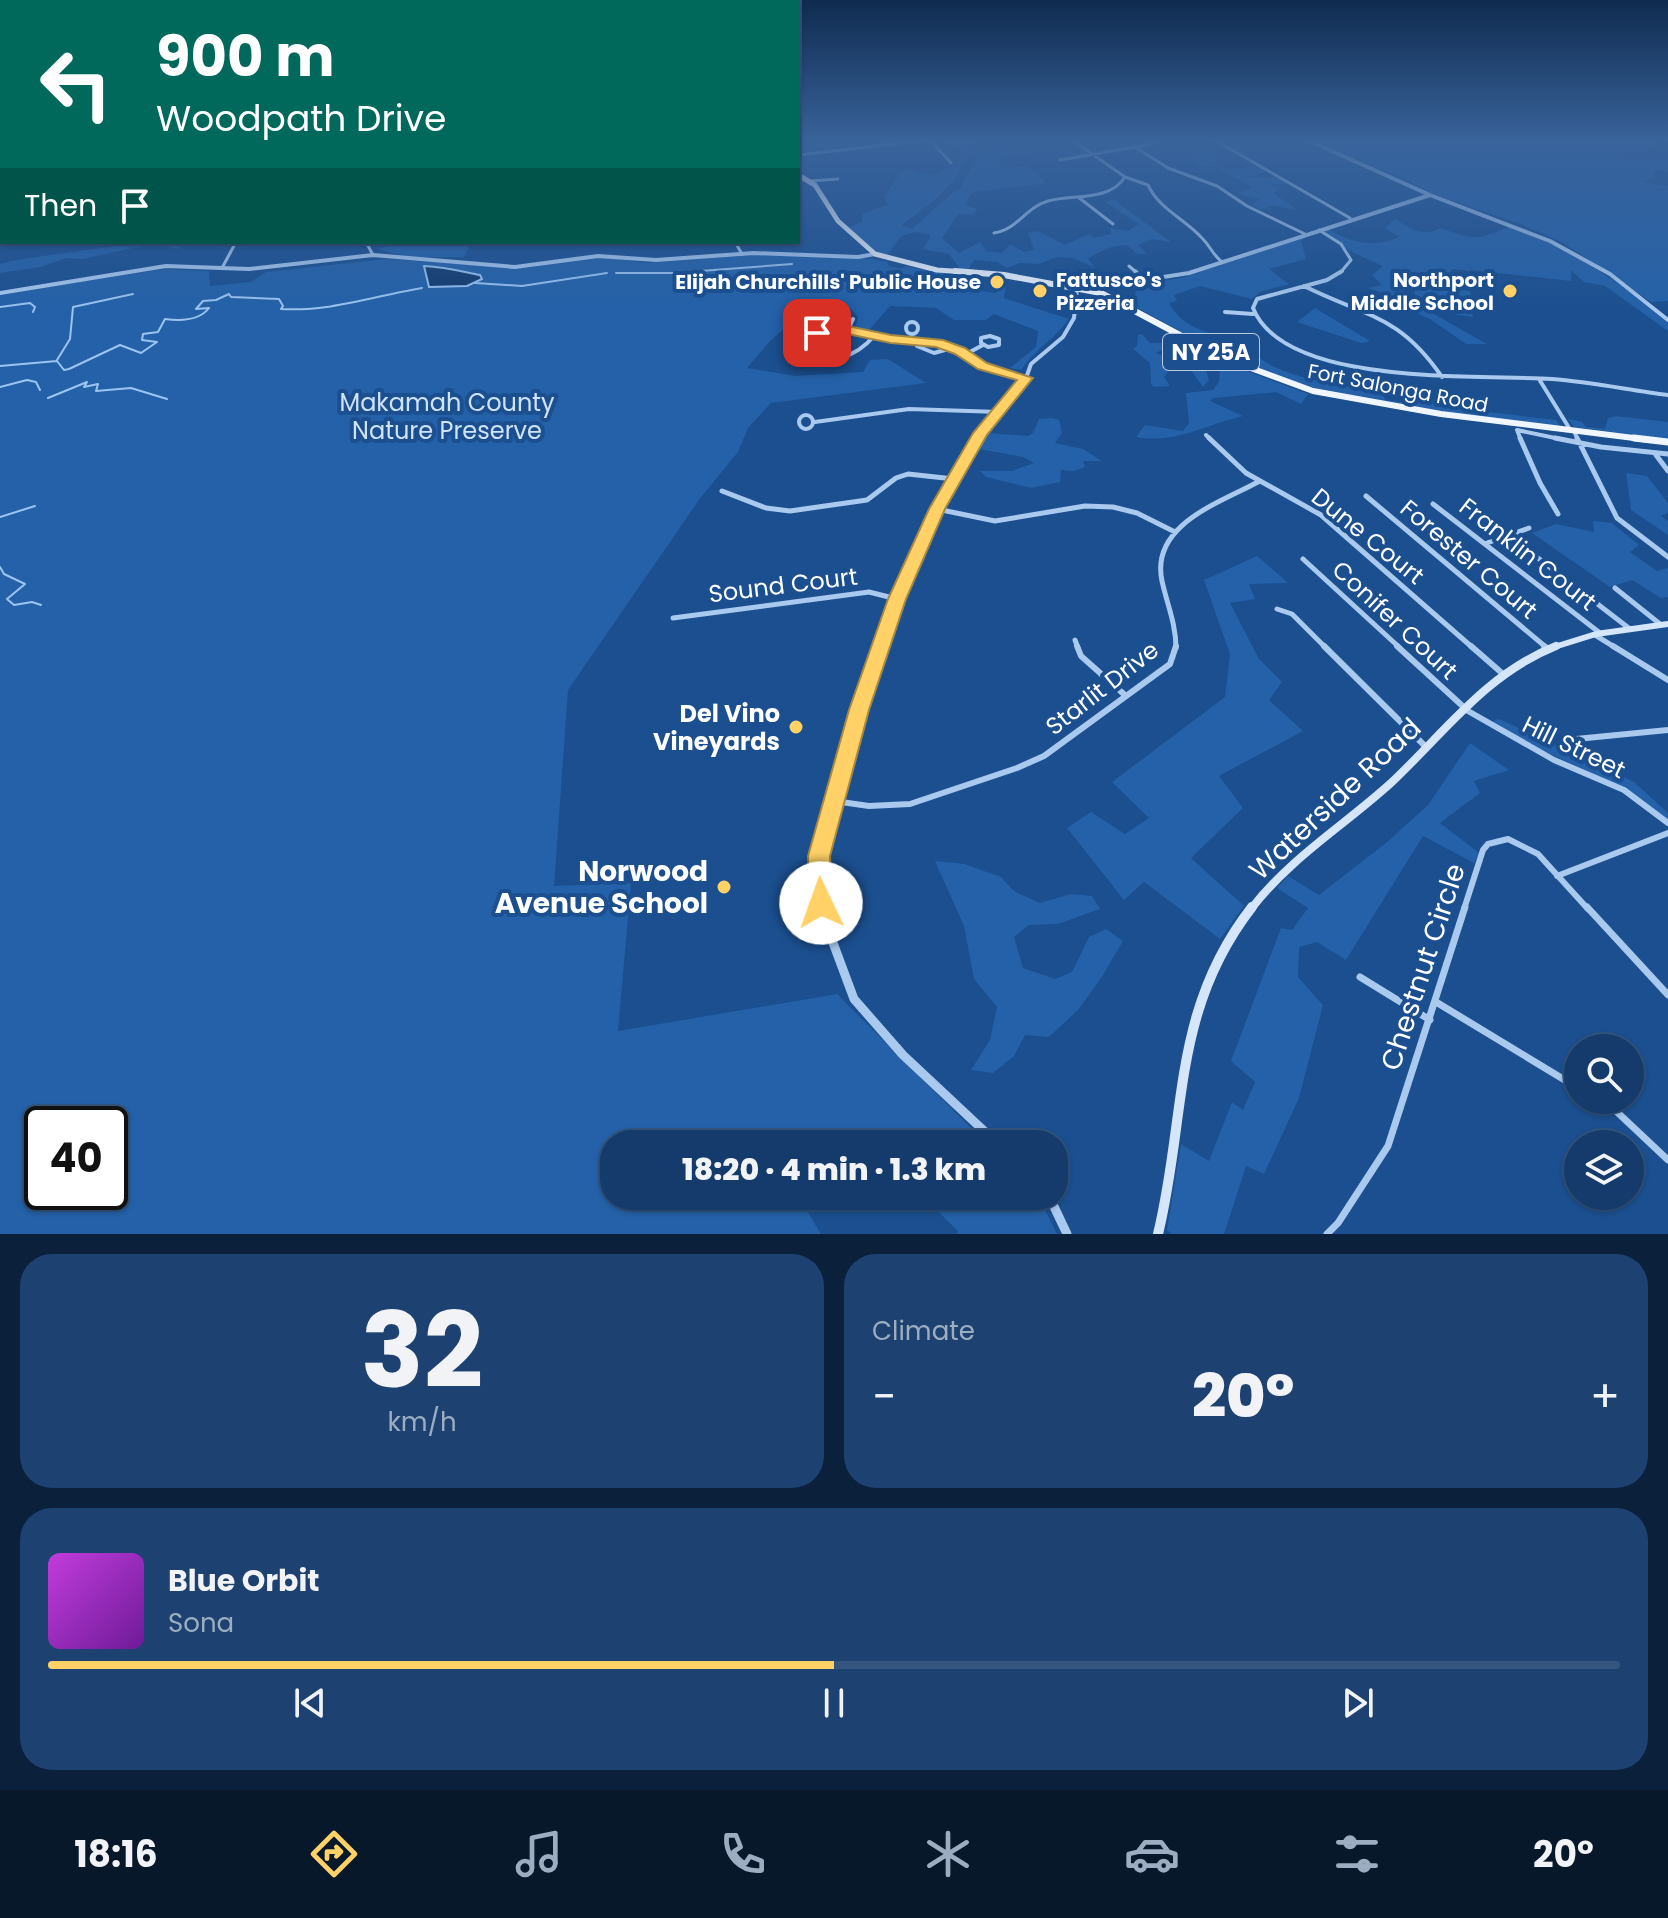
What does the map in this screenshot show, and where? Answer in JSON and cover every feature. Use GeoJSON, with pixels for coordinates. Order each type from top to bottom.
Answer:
{"type":"FeatureCollection","features":[{"type":"Feature","properties":{"kind":"main road","name":"Fort Salonga Road"},"geometry":{"type":"LineString","coordinates":[[821,197],[838,221],[875,254],[937,270],[1004,275],[1087,289],[1117,299],[1221,357],[1313,391],[1516,428],[1668,442]]}},
{"type":"Feature","properties":{"kind":"main road","name":"Waterside Road"},"geometry":{"type":"LineString","coordinates":[[1161,1232],[1184,1064],[1208,983],[1232,933],[1300,855],[1392,782],[1462,707],[1503,674],[1549,650],[1598,634],[1664,624]]}},
{"type":"Feature","properties":{"kind":"street"},"geometry":{"type":"LineString","coordinates":[[994,233],[1010,231],[1043,202],[1074,197]]}},
{"type":"Feature","properties":{"kind":"street"},"geometry":{"type":"LineString","coordinates":[[1078,197],[1113,224]]}},
{"type":"Feature","properties":{"kind":"street"},"geometry":{"type":"LineString","coordinates":[[1153,197],[1204,239],[1212,254],[1222,262]]}},
{"type":"Feature","properties":{"kind":"street"},"geometry":{"type":"LineString","coordinates":[[1233,197],[1305,234]]}},
{"type":"Feature","properties":{"kind":"street"},"geometry":{"type":"LineString","coordinates":[[1314,197],[1350,218]]}},
{"type":"Feature","properties":{"kind":"street"},"geometry":{"type":"LineString","coordinates":[[1087,289],[1189,273],[1350,218],[1424,197]]}},
{"type":"Feature","properties":{"kind":"street"},"geometry":{"type":"LineString","coordinates":[[1434,197],[1550,241],[1610,274],[1668,320]]}},
{"type":"Feature","properties":{"kind":"street"},"geometry":{"type":"LineString","coordinates":[[1318,230],[1347,250],[1350,265],[1333,278],[1274,291],[1257,299],[1253,314],[1274,337],[1312,352],[1380,371],[1443,378],[1539,378],[1668,395]]}},
{"type":"Feature","properties":{"kind":"street"},"geometry":{"type":"LineString","coordinates":[[222,268],[235,244]]}},
{"type":"Feature","properties":{"kind":"street"},"geometry":{"type":"LineString","coordinates":[[367,244],[373,255]]}},
{"type":"Feature","properties":{"kind":"street"},"geometry":{"type":"LineString","coordinates":[[736,244],[742,254]]}},
{"type":"Feature","properties":{"kind":"street"},"geometry":{"type":"LineString","coordinates":[[0,293],[166,266],[276,267],[373,255],[515,267],[598,256],[656,260],[742,254],[858,257],[875,254]]}},
{"type":"Feature","properties":{"kind":"street"},"geometry":{"type":"LineString","coordinates":[[1129,266],[1144,280]]}},
{"type":"Feature","properties":{"kind":"street"},"geometry":{"type":"LineString","coordinates":[[1303,285],[1362,309],[1399,329],[1422,349],[1443,378]]}},
{"type":"Feature","properties":{"kind":"street"},"geometry":{"type":"LineString","coordinates":[[983,1130],[903,1055],[854,999],[829,936],[821,903],[819,856],[863,697],[897,599],[937,509],[980,433],[1026,378],[1031,364],[1063,337],[1074,318],[1077,288]]}},
{"type":"Feature","properties":{"kind":"street"},"geometry":{"type":"LineString","coordinates":[[1225,312],[1253,314]]}},
{"type":"Feature","properties":{"kind":"street"},"geometry":{"type":"LineString","coordinates":[[848,330],[853,319]]}},
{"type":"Feature","properties":{"kind":"street"},"geometry":{"type":"LineString","coordinates":[[874,336],[866,347],[848,356],[821,359],[806,353],[805,343],[814,334],[830,329],[848,330],[953,348],[983,366],[1026,378]]}},
{"type":"Feature","properties":{"kind":"street"},"geometry":{"type":"LineString","coordinates":[[898,340],[904,329]]}},
{"type":"Feature","properties":{"kind":"street"},"geometry":{"type":"LineString","coordinates":[[917,341],[920,349],[933,354],[945,353],[953,348]]}},
{"type":"Feature","properties":{"kind":"street"},"geometry":{"type":"LineString","coordinates":[[966,354],[983,345]]}},
{"type":"Feature","properties":{"kind":"street"},"geometry":{"type":"LineString","coordinates":[[1539,378],[1580,443],[1621,524],[1668,557]]}},
{"type":"Feature","properties":{"kind":"street"},"geometry":{"type":"LineString","coordinates":[[815,422],[909,409],[999,412]]}},
{"type":"Feature","properties":{"kind":"street"},"geometry":{"type":"LineString","coordinates":[[1516,428],[1540,483],[1558,514]]}},
{"type":"Feature","properties":{"kind":"street","name":"Fort Salonga Road"},"geometry":{"type":"LineString","coordinates":[[1516,428],[1580,443],[1668,454]]}},
{"type":"Feature","properties":{"kind":"street","name":"Dune Court"},"geometry":{"type":"LineString","coordinates":[[1206,435],[1232,462],[1258,482],[1321,515],[1503,674]]}},
{"type":"Feature","properties":{"kind":"street"},"geometry":{"type":"LineString","coordinates":[[1656,454],[1668,471]]}},
{"type":"Feature","properties":{"kind":"street"},"geometry":{"type":"LineString","coordinates":[[722,491],[766,508],[790,511],[867,500],[896,478],[908,474],[954,479]]}},
{"type":"Feature","properties":{"kind":"street"},"geometry":{"type":"LineString","coordinates":[[937,509],[974,519],[1000,521],[1082,506],[1113,507],[1143,516],[1175,532],[1258,482]]}},
{"type":"Feature","properties":{"kind":"street","name":"Forester Court"},"geometry":{"type":"LineString","coordinates":[[1366,496],[1549,650]]}},
{"type":"Feature","properties":{"kind":"street","name":"Franklin Court"},"geometry":{"type":"LineString","coordinates":[[1433,504],[1487,543],[1598,634],[1668,680]]}},
{"type":"Feature","properties":{"kind":"street"},"geometry":{"type":"LineString","coordinates":[[1487,543],[1529,528]]}},
{"type":"Feature","properties":{"kind":"street","name":"Starlit Drive"},"geometry":{"type":"LineString","coordinates":[[834,801],[869,806],[910,804],[1017,768],[1044,756],[1170,664],[1176,653],[1178,630],[1160,566],[1163,547],[1175,532]]}},
{"type":"Feature","properties":{"kind":"street"},"geometry":{"type":"LineString","coordinates":[[1508,535],[1630,629]]}},
{"type":"Feature","properties":{"kind":"street","name":"Conifer Court"},"geometry":{"type":"LineString","coordinates":[[1303,559],[1462,707]]}},
{"type":"Feature","properties":{"kind":"street"},"geometry":{"type":"LineString","coordinates":[[1615,588],[1664,624]]}},
{"type":"Feature","properties":{"kind":"street","name":"Sound Court"},"geometry":{"type":"LineString","coordinates":[[673,618],[869,592],[897,599]]}},
{"type":"Feature","properties":{"kind":"street"},"geometry":{"type":"LineString","coordinates":[[1277,609],[1292,614],[1426,747]]}},
{"type":"Feature","properties":{"kind":"street"},"geometry":{"type":"LineString","coordinates":[[1075,640],[1081,656],[1126,696]]}},
{"type":"Feature","properties":{"kind":"street","name":"Hill Street"},"geometry":{"type":"LineString","coordinates":[[1462,707],[1554,760],[1624,790],[1668,823]]}},
{"type":"Feature","properties":{"kind":"street"},"geometry":{"type":"LineString","coordinates":[[1566,740],[1668,730]]}},
{"type":"Feature","properties":{"kind":"street"},"geometry":{"type":"LineString","coordinates":[[1557,876],[1668,833]]}},
{"type":"Feature","properties":{"kind":"street","name":"Chestnut Circle"},"geometry":{"type":"LineString","coordinates":[[1327,1234],[1347,1211],[1388,1146],[1483,850],[1488,844],[1508,839],[1538,854],[1664,986],[1668,995]]}},
{"type":"Feature","properties":{"kind":"street"},"geometry":{"type":"LineString","coordinates":[[1360,977],[1430,1020]]}},
{"type":"Feature","properties":{"kind":"street"},"geometry":{"type":"LineString","coordinates":[[1436,1002],[1564,1080]]}},
{"type":"Feature","properties":{"kind":"street"},"geometry":{"type":"LineString","coordinates":[[1619,1114],[1668,1160]]}},
{"type":"Feature","properties":{"kind":"street"},"geometry":{"type":"LineString","coordinates":[[1056,1210],[1067,1234]]}},
{"type":"Feature","properties":{"kind":"green space"},"geometry":{"type":"Polygon","coordinates":[[[884,197],[938,197],[902,225],[912,229],[948,197],[970,197],[965,204],[977,209],[973,215],[959,213],[942,238],[959,253],[980,242],[987,251],[1002,253],[1010,244],[1024,252],[1034,250],[1028,233],[1038,231],[1065,245],[1089,234],[1094,238],[1111,234],[1111,228],[1128,231],[1139,224],[1105,202],[1114,200],[1171,242],[1152,239],[1138,245],[1147,254],[1137,254],[1127,245],[1111,247],[1088,258],[1095,268],[1073,258],[1056,257],[1039,264],[1020,263],[1007,268],[997,262],[974,260],[968,270],[961,270],[949,254],[923,249],[931,235],[915,232],[901,236],[887,256],[869,248],[848,228],[862,222],[862,214],[888,205],[884,197]]]}},
{"type":"Feature","properties":{"kind":"green space"},"geometry":{"type":"Polygon","coordinates":[[[1249,197],[1278,197],[1297,210],[1272,205],[1261,210],[1252,205],[1260,199],[1249,197]]]}},
{"type":"Feature","properties":{"kind":"green space"},"geometry":{"type":"Polygon","coordinates":[[[1441,197],[1668,197],[1668,301],[1651,302],[1564,243],[1441,197]]]}},
{"type":"Feature","properties":{"kind":"green space"},"geometry":{"type":"Polygon","coordinates":[[[1395,219],[1416,231],[1440,228],[1469,237],[1483,236],[1511,226],[1554,245],[1613,280],[1668,323],[1668,331],[1605,286],[1584,282],[1571,270],[1571,281],[1472,270],[1469,265],[1471,271],[1452,269],[1444,281],[1417,281],[1470,291],[1473,317],[1449,313],[1428,304],[1415,295],[1413,281],[1404,297],[1487,344],[1466,344],[1430,319],[1405,308],[1392,296],[1368,288],[1382,285],[1372,275],[1383,266],[1350,251],[1322,229],[1361,242],[1380,243],[1399,237],[1385,228],[1395,219]]]}},
{"type":"Feature","properties":{"kind":"green space"},"geometry":{"type":"Polygon","coordinates":[[[1308,235],[1301,241],[1306,259],[1269,269],[1289,284],[1260,292],[1252,299],[1200,286],[1174,295],[1177,301],[1169,303],[1190,325],[1236,343],[1267,363],[1292,374],[1382,391],[1385,400],[1411,403],[1411,396],[1443,400],[1448,407],[1556,420],[1560,426],[1405,409],[1313,388],[1242,362],[1131,304],[1139,284],[1182,278],[1308,235]]]}},
{"type":"Feature","properties":{"kind":"green space"},"geometry":{"type":"Polygon","coordinates":[[[130,244],[151,244],[0,273],[0,264],[130,244]]]}},
{"type":"Feature","properties":{"kind":"green space"},"geometry":{"type":"Polygon","coordinates":[[[160,244],[188,244],[177,249],[160,244]]]}},
{"type":"Feature","properties":{"kind":"green space"},"geometry":{"type":"Polygon","coordinates":[[[397,244],[470,244],[464,257],[409,257],[377,249],[397,244]]]}},
{"type":"Feature","properties":{"kind":"green space","name":"Makamah County Nature Preserve"},"geometry":{"type":"Polygon","coordinates":[[[779,253],[872,259],[901,269],[906,266],[983,277],[982,291],[995,293],[1006,286],[1004,298],[1069,319],[1021,370],[1010,368],[1036,347],[1038,331],[994,314],[986,320],[954,320],[936,308],[890,306],[869,330],[855,329],[858,317],[850,308],[804,311],[769,342],[747,368],[796,376],[863,372],[870,360],[888,359],[926,383],[771,403],[748,428],[738,452],[701,497],[568,690],[554,886],[631,883],[618,1031],[837,994],[973,1130],[600,1130],[600,1210],[806,1210],[821,1234],[0,1234],[0,294],[164,269],[209,271],[210,286],[251,282],[266,272],[386,259],[527,268],[610,258],[647,263],[779,253]]]}},
{"type":"Feature","properties":{"kind":"green space"},"geometry":{"type":"Polygon","coordinates":[[[1315,308],[1370,341],[1361,343],[1297,322],[1315,308]]]}},
{"type":"Feature","properties":{"kind":"green space"},"geometry":{"type":"Polygon","coordinates":[[[1142,334],[1150,343],[1181,343],[1193,349],[1185,353],[1166,348],[1156,353],[1206,371],[1209,380],[1203,387],[1191,370],[1171,368],[1164,377],[1170,386],[1154,387],[1151,384],[1150,363],[1133,349],[1137,346],[1138,335],[1142,334]]]}},
{"type":"Feature","properties":{"kind":"green space"},"geometry":{"type":"Polygon","coordinates":[[[1220,364],[1308,394],[1301,404],[1276,392],[1213,398],[1210,401],[1243,416],[1178,436],[1136,437],[1145,425],[1183,431],[1189,423],[1186,393],[1213,390],[1219,382],[1220,364]]]}},
{"type":"Feature","properties":{"kind":"green space"},"geometry":{"type":"Polygon","coordinates":[[[1616,416],[1668,422],[1668,439],[1574,427],[1568,419],[1582,422],[1586,427],[1605,429],[1608,418],[1616,416]]]}},
{"type":"Feature","properties":{"kind":"green space"},"geometry":{"type":"Polygon","coordinates":[[[1039,419],[1059,420],[1062,433],[1055,443],[1083,449],[1102,461],[1083,461],[1085,467],[1074,471],[1061,470],[1060,482],[1031,488],[986,477],[980,471],[1012,471],[1034,463],[1023,457],[979,449],[988,433],[1028,436],[1033,433],[1039,419]]]}},
{"type":"Feature","properties":{"kind":"green space"},"geometry":{"type":"Polygon","coordinates":[[[1626,473],[1647,476],[1668,503],[1668,513],[1661,516],[1668,521],[1668,535],[1631,510],[1626,473]]]}},
{"type":"Feature","properties":{"kind":"green space"},"geometry":{"type":"Polygon","coordinates":[[[1593,521],[1612,523],[1639,545],[1630,552],[1657,571],[1668,568],[1668,597],[1661,598],[1632,580],[1610,587],[1532,533],[1556,524],[1594,532],[1593,521]]]}},
{"type":"Feature","properties":{"kind":"green space"},"geometry":{"type":"Polygon","coordinates":[[[1257,556],[1288,583],[1249,584],[1255,599],[1230,603],[1259,659],[1282,682],[1269,700],[1303,731],[1219,776],[1243,808],[1191,858],[1244,906],[1220,939],[1144,882],[1124,900],[1067,828],[1091,812],[1125,834],[1149,818],[1112,782],[1225,697],[1230,654],[1204,580],[1257,556]]]}},
{"type":"Feature","properties":{"kind":"green space"},"geometry":{"type":"Polygon","coordinates":[[[1499,719],[1634,782],[1668,813],[1668,821],[1625,788],[1537,748],[1492,721],[1499,719]]]}},
{"type":"Feature","properties":{"kind":"green space"},"geometry":{"type":"Polygon","coordinates":[[[1470,743],[1509,770],[1474,781],[1480,793],[1440,823],[1479,853],[1474,863],[1423,836],[1346,960],[1317,942],[1299,947],[1298,977],[1323,1005],[1299,1098],[1264,1174],[1246,1166],[1224,1234],[1172,1234],[1167,1230],[1181,1144],[1209,1161],[1232,1102],[1243,1110],[1255,1082],[1231,1061],[1281,928],[1292,930],[1308,908],[1277,888],[1288,876],[1319,895],[1386,843],[1428,805],[1470,743]]]}},
{"type":"Feature","properties":{"kind":"green space"},"geometry":{"type":"Polygon","coordinates":[[[935,861],[964,864],[1001,877],[1014,891],[1040,903],[1071,894],[1092,896],[1100,909],[1058,924],[1029,925],[1014,937],[1023,968],[1055,979],[1072,972],[1089,937],[1106,929],[1123,941],[1079,1009],[1049,1037],[1025,1035],[1014,1056],[993,1073],[971,1070],[990,1040],[997,1007],[974,979],[964,926],[935,861]]]}},
{"type":"Feature","properties":{"kind":"green space"},"geometry":{"type":"Polygon","coordinates":[[[936,1210],[1045,1210],[1057,1234],[957,1234],[958,1231],[936,1210]]]}},
{"type":"Feature","properties":{"kind":"shaded area"},"geometry":{"type":"Polygon","coordinates":[[[424,266],[480,275],[482,279],[467,286],[429,287],[424,266]]]}},
{"type":"Feature","properties":{"kind":"waterway"},"geometry":{"type":"LineString","coordinates":[[616,273],[674,273],[792,264]]}},
{"type":"Feature","properties":{"kind":"waterway"},"geometry":{"type":"LineString","coordinates":[[475,283],[522,286],[607,273]]}},
{"type":"Feature","properties":{"kind":"waterway"},"geometry":{"type":"LineString","coordinates":[[0,366],[57,361],[64,370],[120,345],[141,353],[157,342],[142,340],[143,334],[158,332],[165,319],[195,318],[209,308],[196,309],[203,301],[216,300],[229,294],[231,297],[279,299],[283,306],[281,309],[299,309],[334,306],[422,288]]}},
{"type":"Feature","properties":{"kind":"waterway"},"geometry":{"type":"LineString","coordinates":[[57,360],[70,339],[73,307],[133,294]]}},
{"type":"Feature","properties":{"kind":"waterway"},"geometry":{"type":"LineString","coordinates":[[0,307],[30,303],[35,307],[33,312]]}},
{"type":"Feature","properties":{"kind":"waterway"},"geometry":{"type":"LineString","coordinates":[[0,387],[27,380],[36,382],[40,390]]}},
{"type":"Feature","properties":{"kind":"waterway"},"geometry":{"type":"LineString","coordinates":[[48,398],[87,382],[84,387],[98,384],[96,391],[131,388],[167,399]]}},
{"type":"Feature","properties":{"kind":"waterway"},"geometry":{"type":"LineString","coordinates":[[0,517],[35,506]]}},
{"type":"Feature","properties":{"kind":"waterway"},"geometry":{"type":"LineString","coordinates":[[0,567],[4,574],[25,584],[7,599],[14,605],[32,602],[41,605]]}},
{"type":"Feature","properties":{"kind":"place","name":"Elijah Churchills' Public House"},"geometry":{"type":"Point","coordinates":[997,282]}},
{"type":"Feature","properties":{"kind":"place","name":"Fattusco's Pizzeria"},"geometry":{"type":"Point","coordinates":[1040,291]}},
{"type":"Feature","properties":{"kind":"place","name":"Northport Middle School"},"geometry":{"type":"Point","coordinates":[1510,291]}},
{"type":"Feature","properties":{"kind":"place","name":"Del Vino Vineyards"},"geometry":{"type":"Point","coordinates":[796,727]}},
{"type":"Feature","properties":{"kind":"place","name":"Norwood Avenue School"},"geometry":{"type":"Point","coordinates":[724,887]}},
{"type":"Feature","properties":{"kind":"route"},"geometry":{"type":"LineString","coordinates":[[817,333],[843,329],[891,339],[938,343],[966,354],[983,366],[1026,378],[980,433],[937,509],[897,599],[859,710],[819,856],[821,903]]}}]}
